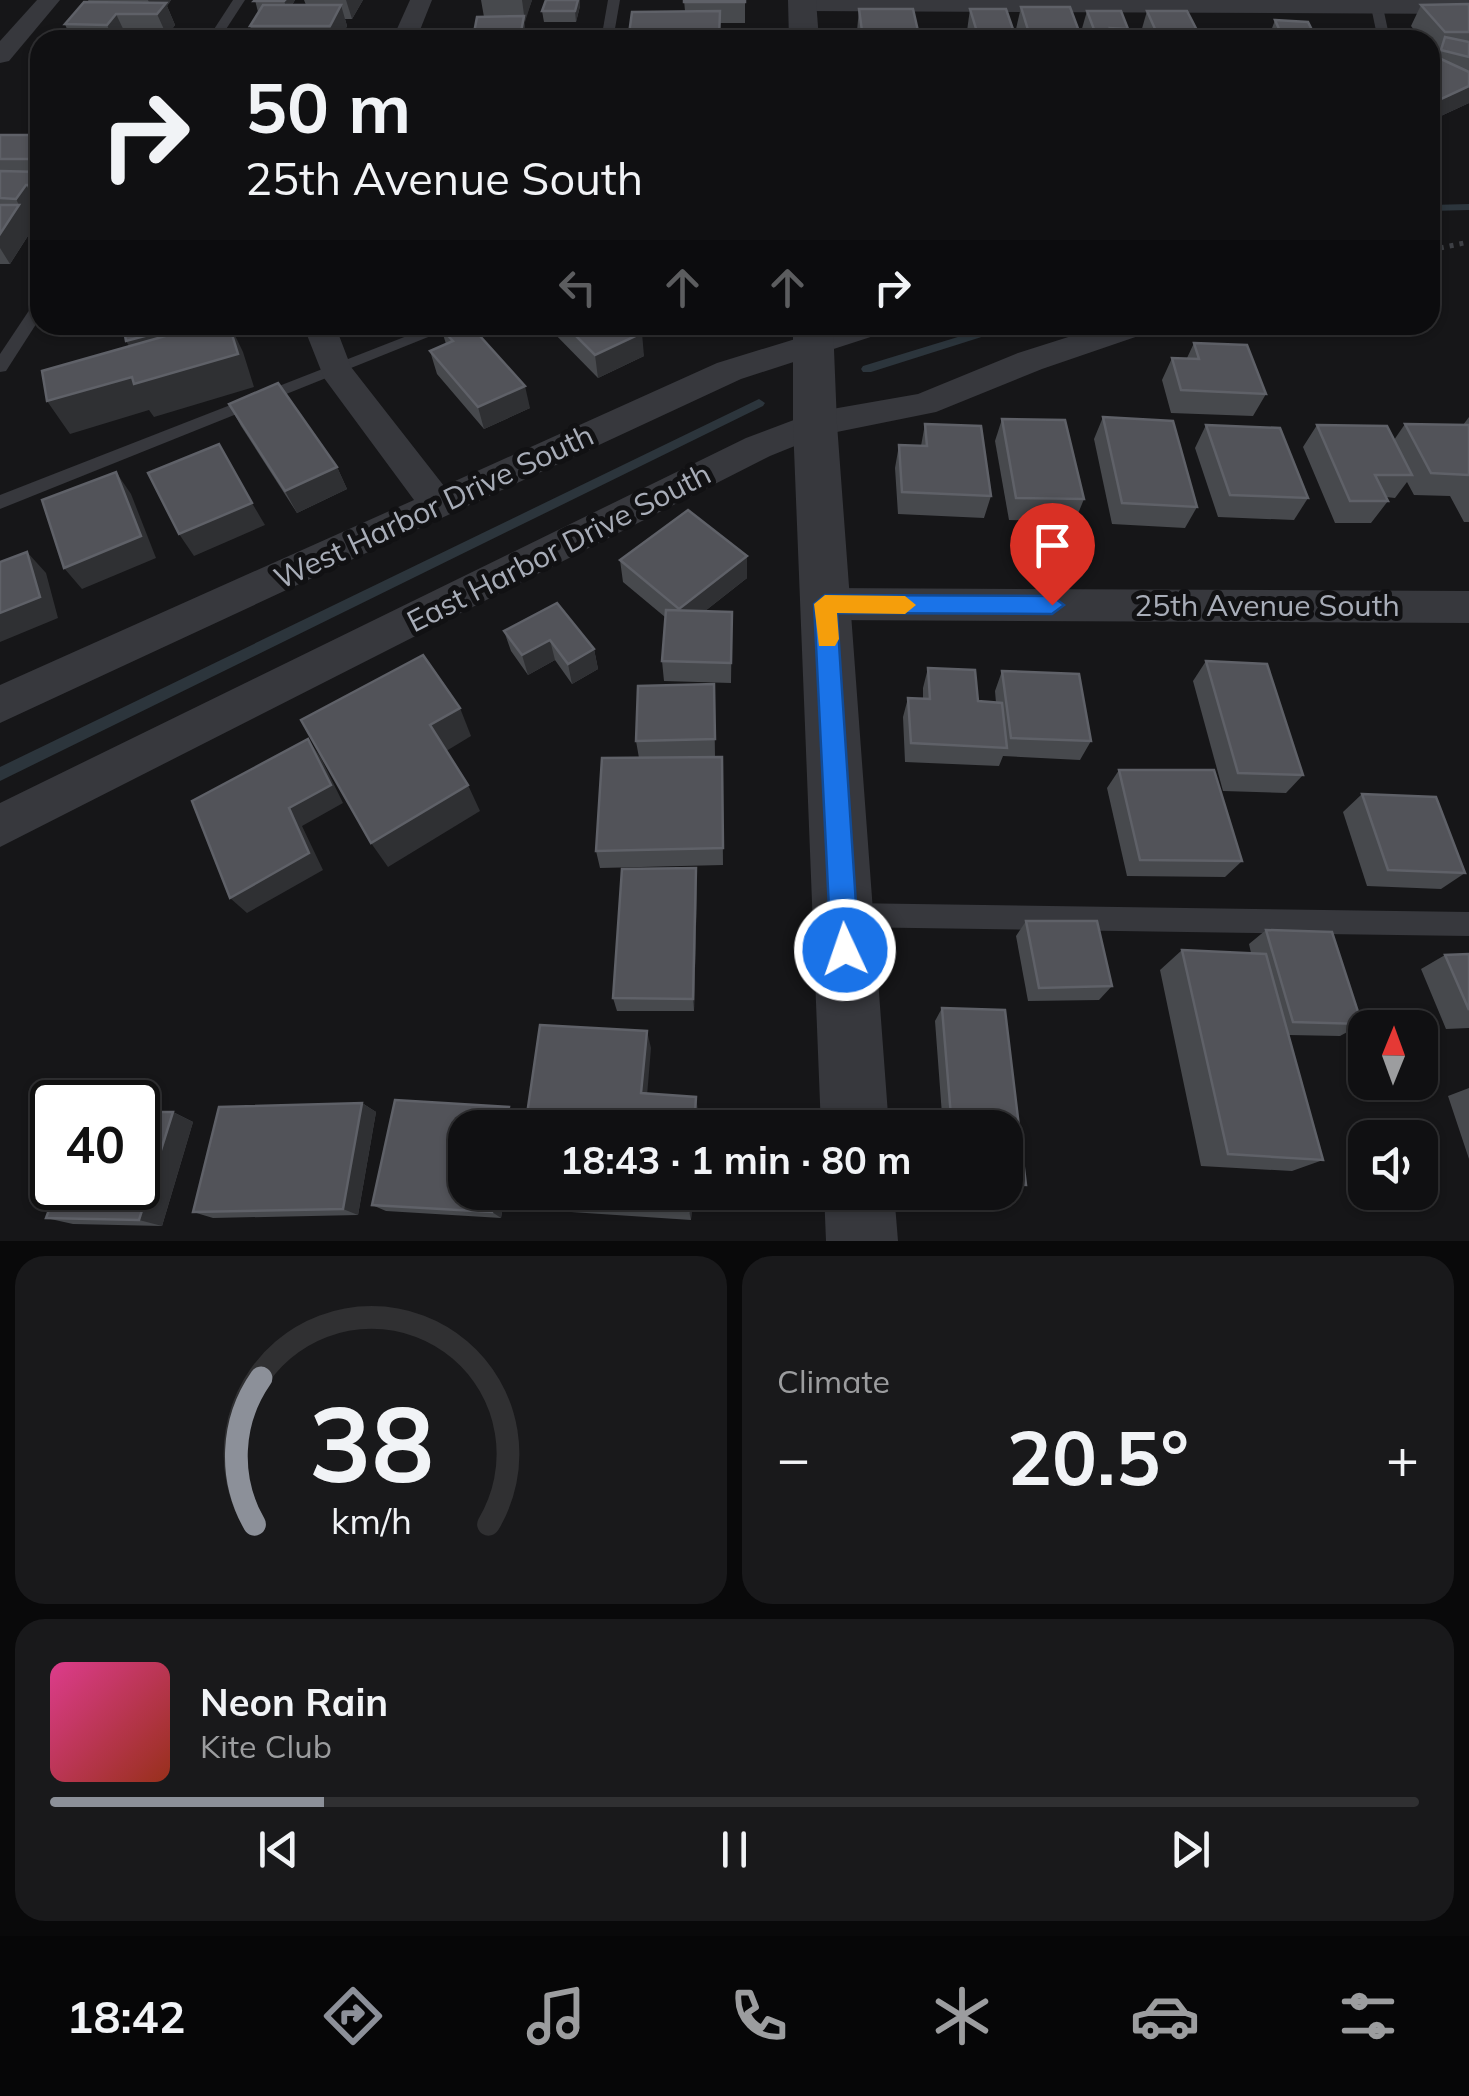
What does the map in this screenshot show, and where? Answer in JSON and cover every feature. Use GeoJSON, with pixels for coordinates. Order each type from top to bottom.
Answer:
{"type":"FeatureCollection","features":[{"type":"Feature","properties":{"kind":"street"},"geometry":{"type":"LineString","coordinates":[[0,56],[49,0]]}},
{"type":"Feature","properties":{"kind":"street"},"geometry":{"type":"LineString","coordinates":[[408,30],[421,0]]}},
{"type":"Feature","properties":{"kind":"street"},"geometry":{"type":"LineString","coordinates":[[804,30],[803,2],[1376,4],[1469,8]]}},
{"type":"Feature","properties":{"kind":"street"},"geometry":{"type":"LineString","coordinates":[[323,335],[336,370],[438,506]]}},
{"type":"Feature","properties":{"kind":"street"},"geometry":{"type":"LineString","coordinates":[[814,335],[815,424],[854,1110]]}},
{"type":"Feature","properties":{"kind":"street","name":"West Harbor Drive South"},"geometry":{"type":"LineString","coordinates":[[0,705],[814,335]]}},
{"type":"Feature","properties":{"kind":"street","name":"East Harbor Drive South"},"geometry":{"type":"LineString","coordinates":[[0,826],[554,553],[758,447],[815,424],[924,404],[1030,361],[1109,335]]}},
{"type":"Feature","properties":{"kind":"street","name":"25th Avenue South"},"geometry":{"type":"LineString","coordinates":[[825,604],[1469,606]]}},
{"type":"Feature","properties":{"kind":"street"},"geometry":{"type":"LineString","coordinates":[[860,1210],[862,1241]]}},
{"type":"Feature","properties":{"kind":"lane"},"geometry":{"type":"LineString","coordinates":[[220,30],[239,0]]}},
{"type":"Feature","properties":{"kind":"lane"},"geometry":{"type":"LineString","coordinates":[[608,30],[614,0]]}},
{"type":"Feature","properties":{"kind":"lane"},"geometry":{"type":"LineString","coordinates":[[1376,4],[1382,30]]}},
{"type":"Feature","properties":{"kind":"lane"},"geometry":{"type":"LineString","coordinates":[[0,367],[30,321]]}},
{"type":"Feature","properties":{"kind":"lane"},"geometry":{"type":"LineString","coordinates":[[0,502],[425,335]]}},
{"type":"Feature","properties":{"kind":"lane"},"geometry":{"type":"LineString","coordinates":[[843,915],[1469,924]]}},
{"type":"Feature","properties":{"kind":"path"},"geometry":{"type":"LineString","coordinates":[[1440,248],[1469,242]]}},
{"type":"Feature","properties":{"kind":"building"},"geometry":{"type":"Polygon","coordinates":[[[546,0],[578,0],[575,11],[542,11],[546,0]]]}},
{"type":"Feature","properties":{"kind":"building"},"geometry":{"type":"Polygon","coordinates":[[[745,0],[745,2],[684,2],[745,0]]]}},
{"type":"Feature","properties":{"kind":"building"},"geometry":{"type":"Polygon","coordinates":[[[84,2],[166,3],[157,14],[116,14],[107,25],[65,24],[84,2]]]}},
{"type":"Feature","properties":{"kind":"building"},"geometry":{"type":"Polygon","coordinates":[[[1469,4],[1469,32],[1445,32],[1421,5],[1469,4]]]}},
{"type":"Feature","properties":{"kind":"building"},"geometry":{"type":"Polygon","coordinates":[[[263,5],[341,5],[330,26],[250,26],[263,5]]]}},
{"type":"Feature","properties":{"kind":"building"},"geometry":{"type":"Polygon","coordinates":[[[1021,7],[1070,7],[1079,30],[1028,30],[1021,7]]]}},
{"type":"Feature","properties":{"kind":"building"},"geometry":{"type":"Polygon","coordinates":[[[859,9],[913,9],[918,30],[862,30],[859,9]]]}},
{"type":"Feature","properties":{"kind":"building"},"geometry":{"type":"Polygon","coordinates":[[[970,9],[1006,9],[1013,30],[976,30],[970,9]]]}},
{"type":"Feature","properties":{"kind":"building"},"geometry":{"type":"Polygon","coordinates":[[[720,11],[719,30],[630,30],[632,12],[720,11]]]}},
{"type":"Feature","properties":{"kind":"building"},"geometry":{"type":"Polygon","coordinates":[[[1087,11],[1121,11],[1128,29],[1110,28],[1094,30],[1087,11]]]}},
{"type":"Feature","properties":{"kind":"building"},"geometry":{"type":"Polygon","coordinates":[[[1147,11],[1187,11],[1197,30],[1156,30],[1147,11]]]}},
{"type":"Feature","properties":{"kind":"building"},"geometry":{"type":"Polygon","coordinates":[[[524,16],[521,30],[475,30],[477,17],[524,16]]]}},
{"type":"Feature","properties":{"kind":"building"},"geometry":{"type":"Polygon","coordinates":[[[1275,20],[1308,22],[1312,30],[1280,30],[1275,20]]]}},
{"type":"Feature","properties":{"kind":"building"},"geometry":{"type":"Polygon","coordinates":[[[1445,37],[1469,42],[1469,57],[1441,50],[1445,37]]]}},
{"type":"Feature","properties":{"kind":"building"},"geometry":{"type":"Polygon","coordinates":[[[1440,59],[1469,72],[1469,86],[1440,100],[1440,59]]]}},
{"type":"Feature","properties":{"kind":"building"},"geometry":{"type":"Polygon","coordinates":[[[0,135],[30,135],[30,159],[0,159],[0,135]]]}},
{"type":"Feature","properties":{"kind":"building"},"geometry":{"type":"Polygon","coordinates":[[[0,171],[30,172],[30,185],[16,199],[0,198],[0,171]]]}},
{"type":"Feature","properties":{"kind":"building"},"geometry":{"type":"Polygon","coordinates":[[[0,205],[19,205],[0,234],[0,205]]]}},
{"type":"Feature","properties":{"kind":"building"},"geometry":{"type":"Polygon","coordinates":[[[125,335],[149,335],[126,341],[125,335]]]}},
{"type":"Feature","properties":{"kind":"building"},"geometry":{"type":"Polygon","coordinates":[[[169,335],[232,335],[238,354],[134,384],[132,377],[47,401],[42,371],[169,335]]]}},
{"type":"Feature","properties":{"kind":"building"},"geometry":{"type":"Polygon","coordinates":[[[447,335],[479,335],[525,386],[478,407],[430,351],[453,341],[447,335]]]}},
{"type":"Feature","properties":{"kind":"building"},"geometry":{"type":"Polygon","coordinates":[[[575,335],[638,335],[595,355],[575,335]]]}},
{"type":"Feature","properties":{"kind":"building"},"geometry":{"type":"Polygon","coordinates":[[[1194,343],[1247,345],[1266,394],[1181,390],[1172,358],[1199,359],[1194,343]]]}},
{"type":"Feature","properties":{"kind":"building"},"geometry":{"type":"Polygon","coordinates":[[[278,383],[337,467],[285,491],[229,404],[278,383]]]}},
{"type":"Feature","properties":{"kind":"building"},"geometry":{"type":"Polygon","coordinates":[[[1103,417],[1173,421],[1197,507],[1122,503],[1103,417]]]}},
{"type":"Feature","properties":{"kind":"building"},"geometry":{"type":"Polygon","coordinates":[[[1002,419],[1065,420],[1084,499],[1016,498],[1002,419]]]}},
{"type":"Feature","properties":{"kind":"building"},"geometry":{"type":"Polygon","coordinates":[[[925,424],[981,426],[991,496],[902,492],[899,445],[927,446],[925,424]]]}},
{"type":"Feature","properties":{"kind":"building"},"geometry":{"type":"Polygon","coordinates":[[[1405,424],[1469,425],[1469,475],[1431,473],[1405,424]]]}},
{"type":"Feature","properties":{"kind":"building"},"geometry":{"type":"Polygon","coordinates":[[[1206,425],[1280,428],[1308,498],[1230,495],[1206,425]]]}},
{"type":"Feature","properties":{"kind":"building"},"geometry":{"type":"Polygon","coordinates":[[[1317,425],[1387,426],[1412,475],[1375,475],[1388,501],[1350,501],[1317,425]]]}},
{"type":"Feature","properties":{"kind":"building"},"geometry":{"type":"Polygon","coordinates":[[[219,444],[252,503],[179,534],[148,473],[219,444]]]}},
{"type":"Feature","properties":{"kind":"building"},"geometry":{"type":"Polygon","coordinates":[[[116,472],[141,536],[64,568],[42,500],[116,472]]]}},
{"type":"Feature","properties":{"kind":"building"},"geometry":{"type":"Polygon","coordinates":[[[688,510],[747,556],[679,609],[620,560],[688,510]]]}},
{"type":"Feature","properties":{"kind":"building"},"geometry":{"type":"Polygon","coordinates":[[[27,552],[40,597],[0,613],[0,562],[27,552]]]}},
{"type":"Feature","properties":{"kind":"building"},"geometry":{"type":"Polygon","coordinates":[[[557,603],[594,649],[568,664],[550,640],[522,655],[504,631],[557,603]]]}},
{"type":"Feature","properties":{"kind":"building"},"geometry":{"type":"Polygon","coordinates":[[[666,610],[732,612],[731,663],[662,661],[666,610]]]}},
{"type":"Feature","properties":{"kind":"building"},"geometry":{"type":"Polygon","coordinates":[[[423,655],[460,708],[430,725],[468,785],[371,843],[301,720],[423,655]]]}},
{"type":"Feature","properties":{"kind":"building"},"geometry":{"type":"Polygon","coordinates":[[[1206,661],[1267,664],[1303,775],[1238,773],[1206,661]]]}},
{"type":"Feature","properties":{"kind":"building"},"geometry":{"type":"Polygon","coordinates":[[[928,668],[975,670],[978,701],[1002,703],[1007,748],[911,743],[908,698],[930,699],[928,668]]]}},
{"type":"Feature","properties":{"kind":"building"},"geometry":{"type":"Polygon","coordinates":[[[1002,671],[1079,674],[1091,741],[1011,738],[1002,671]]]}},
{"type":"Feature","properties":{"kind":"building"},"geometry":{"type":"Polygon","coordinates":[[[714,684],[715,739],[636,741],[638,686],[714,684]]]}},
{"type":"Feature","properties":{"kind":"building"},"geometry":{"type":"Polygon","coordinates":[[[308,739],[331,785],[289,808],[309,853],[230,898],[192,801],[308,739]]]}},
{"type":"Feature","properties":{"kind":"building"},"geometry":{"type":"Polygon","coordinates":[[[722,757],[723,848],[596,851],[602,758],[722,757]]]}},
{"type":"Feature","properties":{"kind":"building"},"geometry":{"type":"Polygon","coordinates":[[[1119,770],[1214,770],[1242,861],[1140,860],[1119,770]]]}},
{"type":"Feature","properties":{"kind":"building"},"geometry":{"type":"Polygon","coordinates":[[[1362,794],[1436,797],[1465,873],[1388,870],[1362,794]]]}},
{"type":"Feature","properties":{"kind":"building"},"geometry":{"type":"Polygon","coordinates":[[[696,868],[693,999],[613,998],[622,869],[696,868]]]}},
{"type":"Feature","properties":{"kind":"building"},"geometry":{"type":"Polygon","coordinates":[[[1026,921],[1097,921],[1112,986],[1039,988],[1026,921]]]}},
{"type":"Feature","properties":{"kind":"building"},"geometry":{"type":"Polygon","coordinates":[[[1266,930],[1332,932],[1357,1010],[1348,1010],[1348,1024],[1293,1022],[1266,930]]]}},
{"type":"Feature","properties":{"kind":"building"},"geometry":{"type":"Polygon","coordinates":[[[1182,950],[1266,954],[1323,1160],[1228,1154],[1182,950]]]}},
{"type":"Feature","properties":{"kind":"building"},"geometry":{"type":"Polygon","coordinates":[[[1469,954],[1469,1010],[1445,955],[1469,954]]]}},
{"type":"Feature","properties":{"kind":"building"},"geometry":{"type":"Polygon","coordinates":[[[942,1008],[1005,1010],[1017,1110],[950,1110],[942,1008]]]}},
{"type":"Feature","properties":{"kind":"building"},"geometry":{"type":"Polygon","coordinates":[[[540,1025],[647,1031],[641,1093],[696,1097],[695,1110],[528,1110],[540,1025]]]}},
{"type":"Feature","properties":{"kind":"building"},"geometry":{"type":"Polygon","coordinates":[[[395,1100],[509,1107],[448,1110],[448,1209],[372,1205],[395,1100]]]}},
{"type":"Feature","properties":{"kind":"building"},"geometry":{"type":"Polygon","coordinates":[[[362,1103],[343,1209],[193,1212],[219,1107],[362,1103]]]}},
{"type":"Feature","properties":{"kind":"building"},"geometry":{"type":"Polygon","coordinates":[[[160,1112],[173,1112],[160,1153],[160,1112]]]}},
{"type":"Feature","properties":{"kind":"building"},"geometry":{"type":"Polygon","coordinates":[[[49,1210],[142,1210],[139,1220],[46,1218],[49,1210]]]}},
{"type":"Feature","properties":{"kind":"waterway"},"geometry":{"type":"LineString","coordinates":[[1440,208],[1469,207]]}},
{"type":"Feature","properties":{"kind":"waterway"},"geometry":{"type":"LineString","coordinates":[[867,369],[977,335]]}},
{"type":"Feature","properties":{"kind":"waterway"},"geometry":{"type":"LineString","coordinates":[[0,774],[759,403]]}},
{"type":"Feature","properties":{"kind":"slow traffic"},"geometry":{"type":"LineString","coordinates":[[827,639],[825,604],[905,605]]}},
{"type":"Feature","properties":{"kind":"route"},"geometry":{"type":"LineString","coordinates":[[845,950],[825,604],[1052,605]]}}]}
